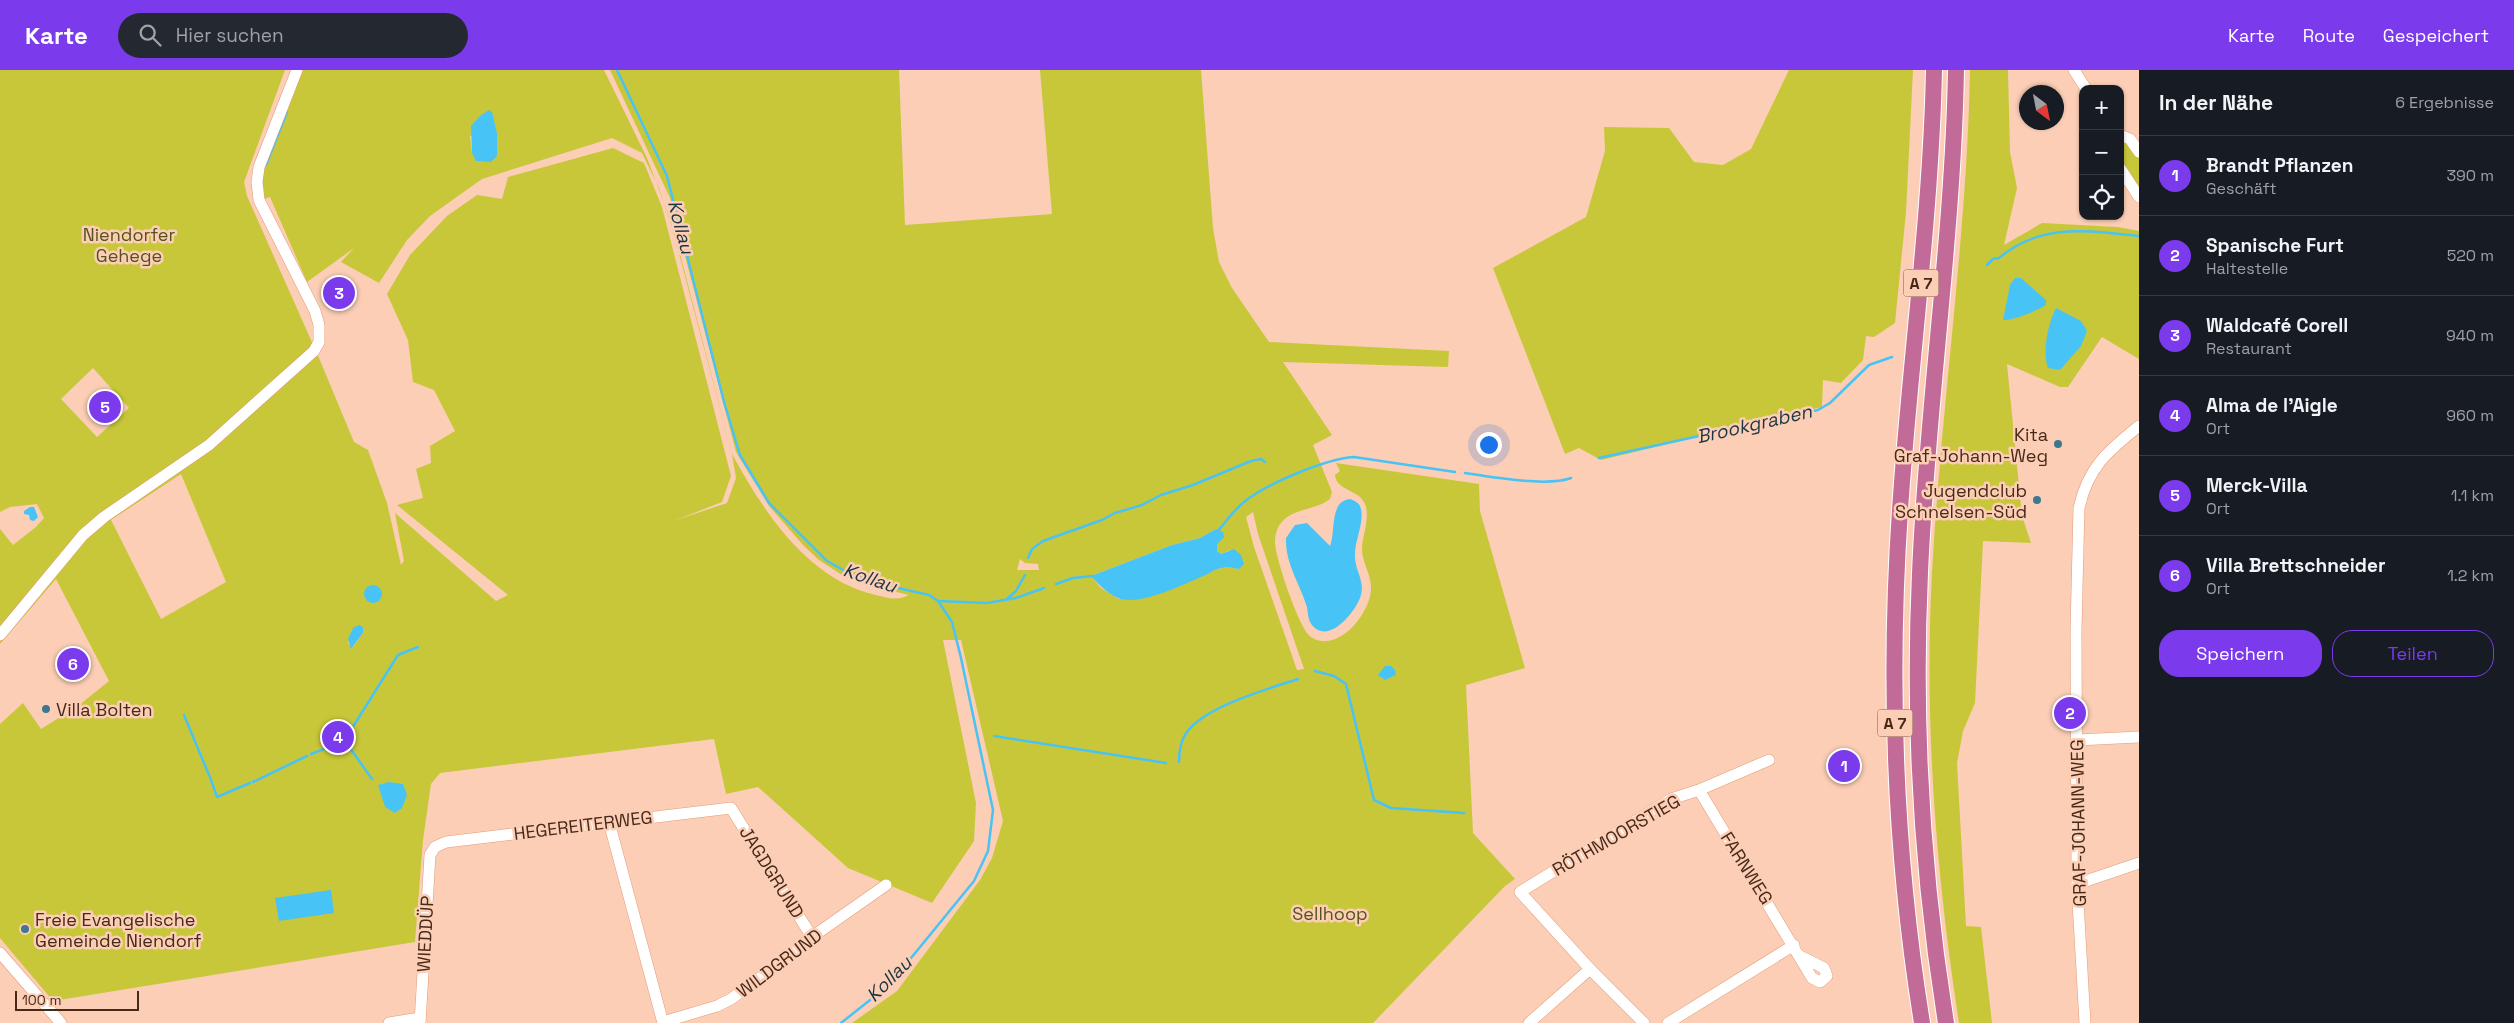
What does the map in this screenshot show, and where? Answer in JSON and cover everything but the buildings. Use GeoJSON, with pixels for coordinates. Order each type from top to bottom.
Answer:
{"type":"FeatureCollection","features":[{"type":"Feature","properties":{"kind":"highway","name":"A 7"},"geometry":{"type":"LineString","coordinates":[[1922,1023],[1903,875],[1896,770],[1895,700],[1897,566],[1901,496],[1932,154],[1934,70]]}},
{"type":"Feature","properties":{"kind":"highway","name":"A 7"},"geometry":{"type":"LineString","coordinates":[[1946,1023],[1934,943],[1921,803],[1918,668],[1924,497],[1954,154],[1956,70]]}},
{"type":"Feature","properties":{"kind":"street"},"geometry":{"type":"LineString","coordinates":[[0,635],[83,536],[104,517],[210,445],[297,367],[319,342],[320,325],[315,311],[259,200],[256,182],[258,167],[297,70]]}},
{"type":"Feature","properties":{"kind":"street"},"geometry":{"type":"LineString","coordinates":[[2074,70],[2083,85]]}},
{"type":"Feature","properties":{"kind":"street"},"geometry":{"type":"LineString","coordinates":[[2124,137],[2130,139],[2139,152]]}},
{"type":"Feature","properties":{"kind":"street"},"geometry":{"type":"LineString","coordinates":[[2124,174],[2139,198]]}},
{"type":"Feature","properties":{"kind":"street","name":"GRAF-JOHANN-WEG"},"geometry":{"type":"LineString","coordinates":[[2085,1023],[2077,884],[2076,630],[2080,508],[2083,491],[2090,476],[2105,454],[2139,426]]}},
{"type":"Feature","properties":{"kind":"street"},"geometry":{"type":"LineString","coordinates":[[2077,740],[2139,737]]}},
{"type":"Feature","properties":{"kind":"street","name":"RÖTHMOORSTIEG"},"geometry":{"type":"LineString","coordinates":[[1590,969],[1520,892],[1672,799],[1699,790],[1769,760]]}},
{"type":"Feature","properties":{"kind":"street","name":"FARNWEG"},"geometry":{"type":"LineString","coordinates":[[1668,1023],[1797,950],[1699,790]]}},
{"type":"Feature","properties":{"kind":"street","name":"HEGEREITERWEG"},"geometry":{"type":"LineString","coordinates":[[435,848],[446,842],[731,808]]}},
{"type":"Feature","properties":{"kind":"street","name":"JAGDGRUND"},"geometry":{"type":"LineString","coordinates":[[731,808],[812,937]]}},
{"type":"Feature","properties":{"kind":"street"},"geometry":{"type":"LineString","coordinates":[[609,822],[663,1023]]}},
{"type":"Feature","properties":{"kind":"street","name":"WIEDDÜP"},"geometry":{"type":"LineString","coordinates":[[420,1021],[430,854],[435,848]]}},
{"type":"Feature","properties":{"kind":"street"},"geometry":{"type":"LineString","coordinates":[[2077,884],[2139,863]]}},
{"type":"Feature","properties":{"kind":"street","name":"WILDGRUND"},"geometry":{"type":"LineString","coordinates":[[663,1023],[717,1006],[731,999],[809,942],[812,937],[886,885]]}},
{"type":"Feature","properties":{"kind":"street"},"geometry":{"type":"LineString","coordinates":[[0,953],[61,1023]]}},
{"type":"Feature","properties":{"kind":"street"},"geometry":{"type":"LineString","coordinates":[[1529,1023],[1590,969],[1644,1023]]}},
{"type":"Feature","properties":{"kind":"street"},"geometry":{"type":"LineString","coordinates":[[389,1023],[420,1021]]}},
{"type":"Feature","properties":{"kind":"green space"},"geometry":{"type":"Polygon","coordinates":[[[0,70],[285,70],[244,182],[247,196],[354,442],[368,450],[387,503],[401,565],[404,561],[395,513],[496,601],[508,595],[397,505],[423,498],[416,469],[431,463],[430,446],[455,431],[434,390],[413,382],[408,340],[387,294],[410,255],[447,216],[477,195],[502,199],[508,177],[613,148],[644,163],[662,207],[731,476],[722,502],[676,520],[727,503],[736,478],[732,454],[773,520],[809,559],[829,575],[852,587],[876,595],[900,598],[909,595],[860,583],[842,575],[819,560],[803,545],[769,506],[736,452],[670,198],[610,70],[899,70],[905,225],[1052,214],[1040,70],[1201,70],[1213,228],[1219,262],[1232,288],[1269,342],[1449,351],[1448,367],[1283,362],[1332,435],[1313,445],[1332,492],[1330,499],[1324,503],[1284,519],[1276,535],[1276,550],[1288,592],[1306,631],[1311,637],[1321,641],[1332,640],[1342,636],[1360,619],[1370,597],[1371,587],[1362,552],[1367,518],[1366,507],[1361,498],[1343,487],[1336,480],[1335,475],[1340,471],[1336,463],[1479,484],[1480,511],[1525,668],[1466,685],[1473,833],[1515,879],[1505,886],[1373,1023],[852,1023],[897,991],[980,880],[992,858],[1003,821],[961,640],[943,640],[976,803],[974,841],[932,903],[848,868],[758,787],[726,794],[714,739],[440,773],[431,784],[423,840],[415,942],[53,1001],[0,938],[0,724],[23,703],[41,729],[78,706],[109,681],[56,579],[0,644],[0,529],[13,545],[36,527],[44,518],[37,504],[10,507],[0,512],[0,70]],[[93,368],[61,399],[97,437],[129,408],[93,368]],[[181,474],[111,520],[161,619],[226,582],[181,474]],[[1253,512],[1246,517],[1254,547],[1297,670],[1304,669],[1258,534],[1253,512]],[[1216,529],[1200,538],[1172,545],[1091,576],[1101,588],[1119,599],[1226,567],[1239,569],[1230,550],[1221,554],[1217,551],[1216,529]],[[1020,559],[1017,570],[1039,570],[1038,564],[1025,563],[1020,559]],[[353,628],[348,643],[353,647],[363,633],[353,628]]]}},
{"type":"Feature","properties":{"kind":"green space"},"geometry":{"type":"Polygon","coordinates":[[[301,70],[604,70],[647,158],[656,182],[642,153],[612,138],[482,179],[430,216],[407,240],[379,283],[341,262],[354,248],[307,282],[270,197],[264,199],[262,171],[301,70]],[[497,133],[470,136],[472,153],[497,133]]]}},
{"type":"Feature","properties":{"kind":"green space"},"geometry":{"type":"Polygon","coordinates":[[[1789,70],[1913,70],[1906,212],[1895,323],[1874,337],[1866,336],[1863,360],[1841,383],[1823,380],[1822,407],[1601,460],[1579,448],[1565,454],[1493,268],[1586,217],[1605,151],[1604,127],[1669,128],[1694,162],[1723,165],[1751,149],[1789,70]]]}},
{"type":"Feature","properties":{"kind":"green space"},"geometry":{"type":"Polygon","coordinates":[[[1970,70],[2008,70],[2010,152],[2017,188],[2004,245],[2042,223],[2118,227],[2139,231],[2139,359],[2102,337],[2068,387],[2060,387],[2007,364],[2022,516],[2031,543],[1983,541],[1975,703],[1963,731],[1957,763],[1966,926],[1981,927],[1992,1023],[1959,1023],[1938,855],[1931,742],[1930,630],[1932,573],[1941,447],[1964,196],[1970,70]]]}},
{"type":"Feature","properties":{"kind":"green space"},"geometry":{"type":"Polygon","coordinates":[[[2126,138],[2139,155],[2139,194],[2124,170],[2124,140],[2126,138]]]}},
{"type":"Feature","properties":{"kind":"green space"},"geometry":{"type":"Polygon","coordinates":[[[664,204],[673,227],[732,454],[672,227],[664,204]]]}},
{"type":"Feature","properties":{"kind":"water"},"geometry":{"type":"Polygon","coordinates":[[[489,110],[492,112],[497,133],[497,156],[491,162],[476,161],[472,153],[471,126],[489,110]]]}},
{"type":"Feature","properties":{"kind":"water"},"geometry":{"type":"Polygon","coordinates":[[[2015,278],[2021,278],[2046,300],[2046,305],[2025,315],[2003,320],[2010,285],[2015,278]]]}},
{"type":"Feature","properties":{"kind":"water"},"geometry":{"type":"Polygon","coordinates":[[[2056,308],[2081,321],[2087,331],[2081,346],[2060,370],[2048,368],[2046,361],[2048,330],[2056,308]]]}},
{"type":"Feature","properties":{"kind":"water"},"geometry":{"type":"Polygon","coordinates":[[[1350,499],[1358,504],[1362,514],[1355,554],[1356,565],[1362,584],[1361,595],[1354,609],[1341,624],[1334,629],[1319,630],[1312,625],[1308,616],[1304,598],[1288,556],[1286,538],[1295,525],[1307,523],[1330,546],[1336,511],[1343,501],[1350,499]]]}},
{"type":"Feature","properties":{"kind":"water"},"geometry":{"type":"Polygon","coordinates":[[[34,507],[38,517],[34,521],[30,520],[29,515],[24,514],[24,511],[34,507]]]}},
{"type":"Feature","properties":{"kind":"water"},"geometry":{"type":"Polygon","coordinates":[[[1216,529],[1223,532],[1224,537],[1217,544],[1217,551],[1221,554],[1234,549],[1241,555],[1244,564],[1239,569],[1226,567],[1163,593],[1127,600],[1110,594],[1091,576],[1172,545],[1200,538],[1216,529]]]}},
{"type":"Feature","properties":{"kind":"water"},"geometry":{"type":"Polygon","coordinates":[[[373,585],[379,588],[382,594],[379,600],[373,603],[367,600],[364,594],[367,588],[373,585]]]}},
{"type":"Feature","properties":{"kind":"water"},"geometry":{"type":"Polygon","coordinates":[[[359,625],[363,627],[363,633],[351,649],[348,639],[353,628],[359,625]]]}},
{"type":"Feature","properties":{"kind":"water"},"geometry":{"type":"Polygon","coordinates":[[[1385,666],[1391,666],[1395,670],[1396,675],[1385,680],[1378,675],[1385,666]]]}},
{"type":"Feature","properties":{"kind":"water"},"geometry":{"type":"Polygon","coordinates":[[[389,782],[403,784],[407,795],[402,808],[395,813],[385,807],[378,785],[389,782]]]}},
{"type":"Feature","properties":{"kind":"water"},"geometry":{"type":"Polygon","coordinates":[[[331,890],[334,913],[279,921],[275,898],[331,890]]]}},
{"type":"Feature","properties":{"kind":"waterway","name":"Kollau"},"geometry":{"type":"LineString","coordinates":[[617,70],[667,176],[724,402],[740,455],[769,503],[827,561],[845,571],[880,584],[929,595],[938,601],[952,622],[961,658],[993,810],[988,851],[974,881],[889,985],[841,1023]]}},
{"type":"Feature","properties":{"kind":"waterway"},"geometry":{"type":"LineString","coordinates":[[266,165],[287,112]]}},
{"type":"Feature","properties":{"kind":"waterway","name":"Brookgraben"},"geometry":{"type":"LineString","coordinates":[[1987,265],[1993,259],[1999,258],[2015,247],[2049,234],[2084,231],[2139,236]]}},
{"type":"Feature","properties":{"kind":"waterway","name":"Brookgraben"},"geometry":{"type":"LineString","coordinates":[[1599,458],[1818,410],[1830,403],[1869,365],[1892,357]]}},
{"type":"Feature","properties":{"kind":"waterway","name":"Brookgraben"},"geometry":{"type":"LineString","coordinates":[[1218,531],[1240,505],[1254,495],[1296,473],[1328,462],[1354,457],[1455,472]]}},
{"type":"Feature","properties":{"kind":"waterway"},"geometry":{"type":"LineString","coordinates":[[1028,558],[1032,549],[1043,541],[1102,520],[1115,513],[1142,505],[1161,495],[1193,485],[1251,461],[1261,459],[1265,462]]}},
{"type":"Feature","properties":{"kind":"waterway","name":"Brookgraben"},"geometry":{"type":"LineString","coordinates":[[1465,473],[1504,479],[1548,482],[1571,478]]}},
{"type":"Feature","properties":{"kind":"waterway"},"geometry":{"type":"LineString","coordinates":[[1007,599],[1016,591],[1025,575]]}},
{"type":"Feature","properties":{"kind":"waterway","name":"Brookgraben"},"geometry":{"type":"LineString","coordinates":[[1056,584],[1073,578],[1093,576]]}},
{"type":"Feature","properties":{"kind":"waterway","name":"Brookgraben"},"geometry":{"type":"LineString","coordinates":[[938,601],[987,603],[1016,598],[1044,588]]}},
{"type":"Feature","properties":{"kind":"waterway"},"geometry":{"type":"LineString","coordinates":[[349,733],[398,655],[418,647]]}},
{"type":"Feature","properties":{"kind":"waterway"},"geometry":{"type":"LineString","coordinates":[[1315,671],[1334,676],[1346,684],[1374,800],[1391,808],[1464,813]]}},
{"type":"Feature","properties":{"kind":"waterway"},"geometry":{"type":"LineString","coordinates":[[1179,762],[1180,746],[1185,735],[1208,714],[1255,693],[1298,679]]}},
{"type":"Feature","properties":{"kind":"waterway"},"geometry":{"type":"LineString","coordinates":[[184,715],[209,775]]}},
{"type":"Feature","properties":{"kind":"waterway"},"geometry":{"type":"LineString","coordinates":[[994,736],[1166,763]]}},
{"type":"Feature","properties":{"kind":"waterway"},"geometry":{"type":"LineString","coordinates":[[311,754],[345,741],[372,779]]}},
{"type":"Feature","properties":{"kind":"waterway"},"geometry":{"type":"LineString","coordinates":[[253,782],[307,756]]}},
{"type":"Feature","properties":{"kind":"waterway"},"geometry":{"type":"LineString","coordinates":[[210,777],[217,797],[250,783]]}},
{"type":"Feature","properties":{"kind":"place","name":"Waldcafé Corell"},"geometry":{"type":"Point","coordinates":[339,293]}},
{"type":"Feature","properties":{"kind":"place","name":"Merck-Villa"},"geometry":{"type":"Point","coordinates":[105,407]}},
{"type":"Feature","properties":{"kind":"place","name":"Kita Graf-Johann-Weg"},"geometry":{"type":"Point","coordinates":[2058,444]}},
{"type":"Feature","properties":{"kind":"place","name":"Jugendclub Schnelsen-Süd"},"geometry":{"type":"Point","coordinates":[2037,500]}},
{"type":"Feature","properties":{"kind":"place","name":"Villa Brettschneider"},"geometry":{"type":"Point","coordinates":[73,664]}},
{"type":"Feature","properties":{"kind":"place","name":"Villa Bolten"},"geometry":{"type":"Point","coordinates":[46,709]}},
{"type":"Feature","properties":{"kind":"place","name":"Spanische Furt"},"geometry":{"type":"Point","coordinates":[2070,713]}},
{"type":"Feature","properties":{"kind":"place","name":"Alma de l'Aigle"},"geometry":{"type":"Point","coordinates":[338,737]}},
{"type":"Feature","properties":{"kind":"place","name":"Brandt Pflanzen"},"geometry":{"type":"Point","coordinates":[1844,766]}},
{"type":"Feature","properties":{"kind":"place","name":"Freie Evangelische Gemeinde Niendorf"},"geometry":{"type":"Point","coordinates":[25,929]}},
{"type":"Feature","properties":{"kind":"park label","name":"Niendorfer Gehege"},"geometry":{"type":"Point","coordinates":[129,244]}},
{"type":"Feature","properties":{"kind":"park label","name":"Sellhoop"},"geometry":{"type":"Point","coordinates":[1330,913]}}]}
